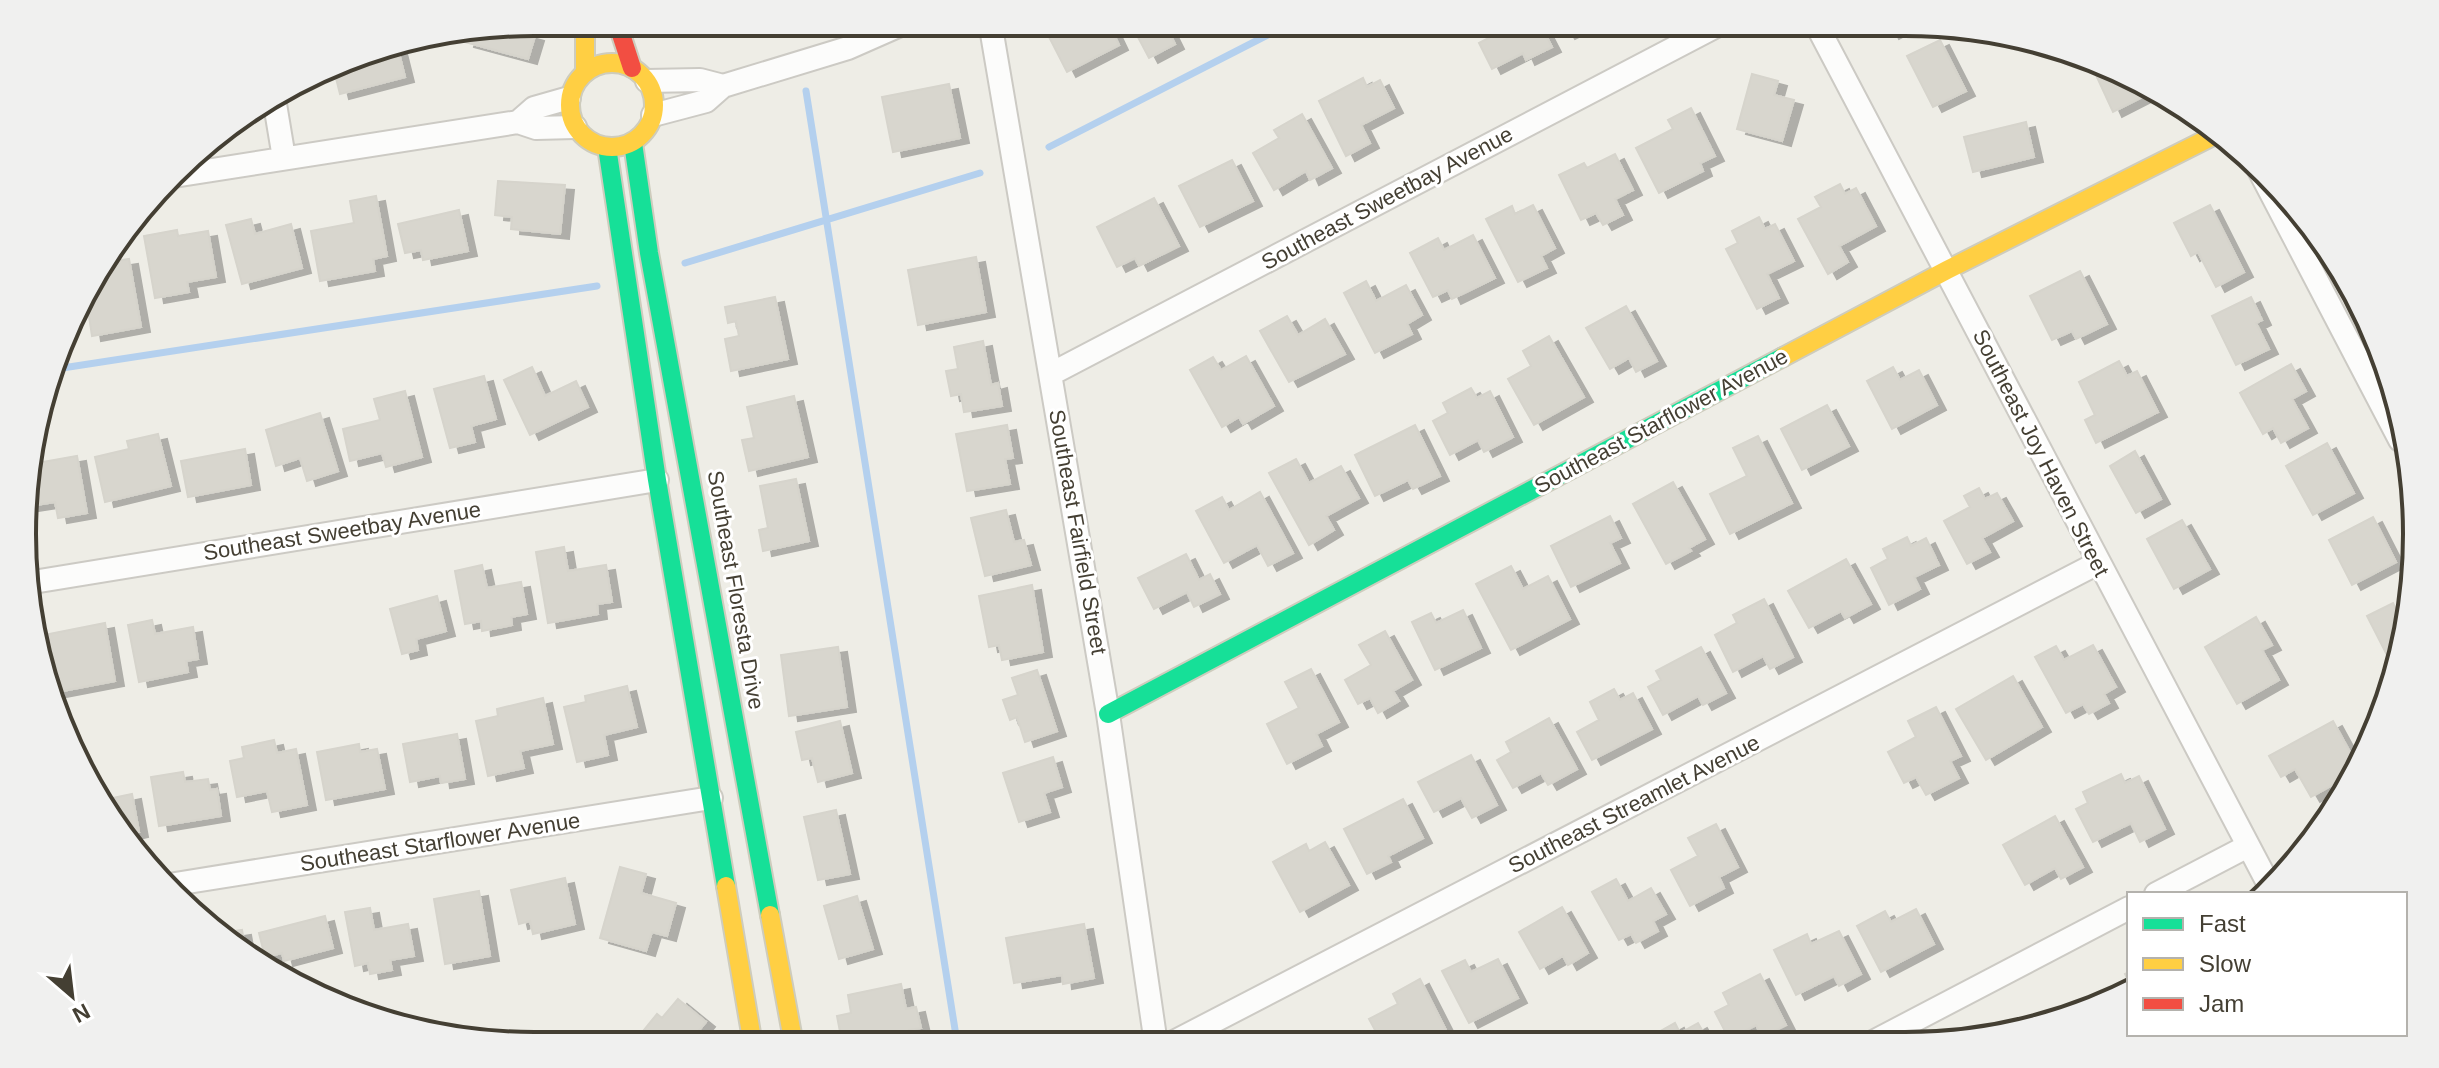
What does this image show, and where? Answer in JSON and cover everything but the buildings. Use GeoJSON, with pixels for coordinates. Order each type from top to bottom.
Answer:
{"type":"FeatureCollection","features":[{"type":"Feature","properties":{"kind":"street"},"geometry":{"type":"LineString","coordinates":[[585,36],[585,72]]}},
{"type":"Feature","properties":{"kind":"street"},"geometry":{"type":"LineString","coordinates":[[623,36],[640,74],[654,103],[653,115],[648,127],[633,143],[607,147],[584,137],[571,118],[569,98],[585,72],[608,63],[640,74],[700,80],[723,86]]}},
{"type":"Feature","properties":{"kind":"street"},"geometry":{"type":"LineString","coordinates":[[653,115],[706,101],[723,86],[848,48],[875,36]]}},
{"type":"Feature","properties":{"kind":"street","name":"Southeast Fairfield Street"},"geometry":{"type":"LineString","coordinates":[[992,36],[1108,714],[1154,1032]]}},
{"type":"Feature","properties":{"kind":"street","name":"Southeast Sweetbay Avenue"},"geometry":{"type":"LineString","coordinates":[[1051,374],[1697,36]]}},
{"type":"Feature","properties":{"kind":"street","name":"Southeast Joy Haven Street"},"geometry":{"type":"LineString","coordinates":[[1822,36],[2265,877]]}},
{"type":"Feature","properties":{"kind":"street"},"geometry":{"type":"LineString","coordinates":[[518,122],[534,108],[569,98]]}},
{"type":"Feature","properties":{"kind":"street"},"geometry":{"type":"LineString","coordinates":[[276,109],[284,158]]}},
{"type":"Feature","properties":{"kind":"street"},"geometry":{"type":"LineString","coordinates":[[192,173],[518,122],[536,128],[575,127]]}},
{"type":"Feature","properties":{"kind":"street","name":"Southeast Starflower Avenue"},"geometry":{"type":"LineString","coordinates":[[1108,714],[1947,270],[2208,139]]}},
{"type":"Feature","properties":{"kind":"street","name":"Southeast Floresta Drive"},"geometry":{"type":"LineString","coordinates":[[633,143],[649,253],[792,1032]]}},
{"type":"Feature","properties":{"kind":"street"},"geometry":{"type":"LineString","coordinates":[[607,147],[657,480],[751,1032]]}},
{"type":"Feature","properties":{"kind":"street"},"geometry":{"type":"LineString","coordinates":[[2276,203],[2389,419]]}},
{"type":"Feature","properties":{"kind":"street","name":"Southeast Sweetbay Avenue"},"geometry":{"type":"LineString","coordinates":[[38,581],[657,480]]}},
{"type":"Feature","properties":{"kind":"street","name":"Southeast Streamlet Avenue"},"geometry":{"type":"LineString","coordinates":[[1193,1032],[2098,563]]}},
{"type":"Feature","properties":{"kind":"street","name":"Southeast Starflower Avenue"},"geometry":{"type":"LineString","coordinates":[[180,883],[711,798]]}},
{"type":"Feature","properties":{"kind":"street"},"geometry":{"type":"LineString","coordinates":[[2160,892],[2248,846]]}},
{"type":"Feature","properties":{"kind":"street"},"geometry":{"type":"LineString","coordinates":[[1892,1032],[2127,909]]}},
{"type":"Feature","properties":{"kind":"waterway"},"geometry":{"type":"LineString","coordinates":[[1049,147],[1266,36]]}},
{"type":"Feature","properties":{"kind":"waterway"},"geometry":{"type":"LineString","coordinates":[[806,91],[955,1032]]}},
{"type":"Feature","properties":{"kind":"waterway"},"geometry":{"type":"LineString","coordinates":[[685,263],[980,173]]}},
{"type":"Feature","properties":{"kind":"waterway"},"geometry":{"type":"LineString","coordinates":[[64,368],[597,286]]}},
{"type":"Feature","properties":{"kind":"traffic: fast"},"geometry":{"type":"LineString","coordinates":[[633,143],[649,253],[770,915]]}},
{"type":"Feature","properties":{"kind":"traffic: fast"},"geometry":{"type":"LineString","coordinates":[[607,147],[657,480],[726,886]]}},
{"type":"Feature","properties":{"kind":"traffic: fast"},"geometry":{"type":"LineString","coordinates":[[1108,714],[1783,357]]}},
{"type":"Feature","properties":{"kind":"traffic: slow"},"geometry":{"type":"LineString","coordinates":[[585,36],[585,72]]}},
{"type":"Feature","properties":{"kind":"traffic: slow"},"geometry":{"type":"LineString","coordinates":[[612,63],[628,66],[642,75],[651,89],[654,105],[651,121],[642,135],[628,144],[612,147],[596,144],[582,135],[573,121],[570,105],[573,89],[582,75],[596,66],[612,63]]}},
{"type":"Feature","properties":{"kind":"traffic: slow"},"geometry":{"type":"LineString","coordinates":[[1783,357],[2208,139]]}},
{"type":"Feature","properties":{"kind":"traffic: slow"},"geometry":{"type":"LineString","coordinates":[[726,886],[751,1032]]}},
{"type":"Feature","properties":{"kind":"traffic: slow"},"geometry":{"type":"LineString","coordinates":[[770,915],[792,1032]]}},
{"type":"Feature","properties":{"kind":"traffic: jam"},"geometry":{"type":"LineString","coordinates":[[622,36],[632,68]]}}]}
